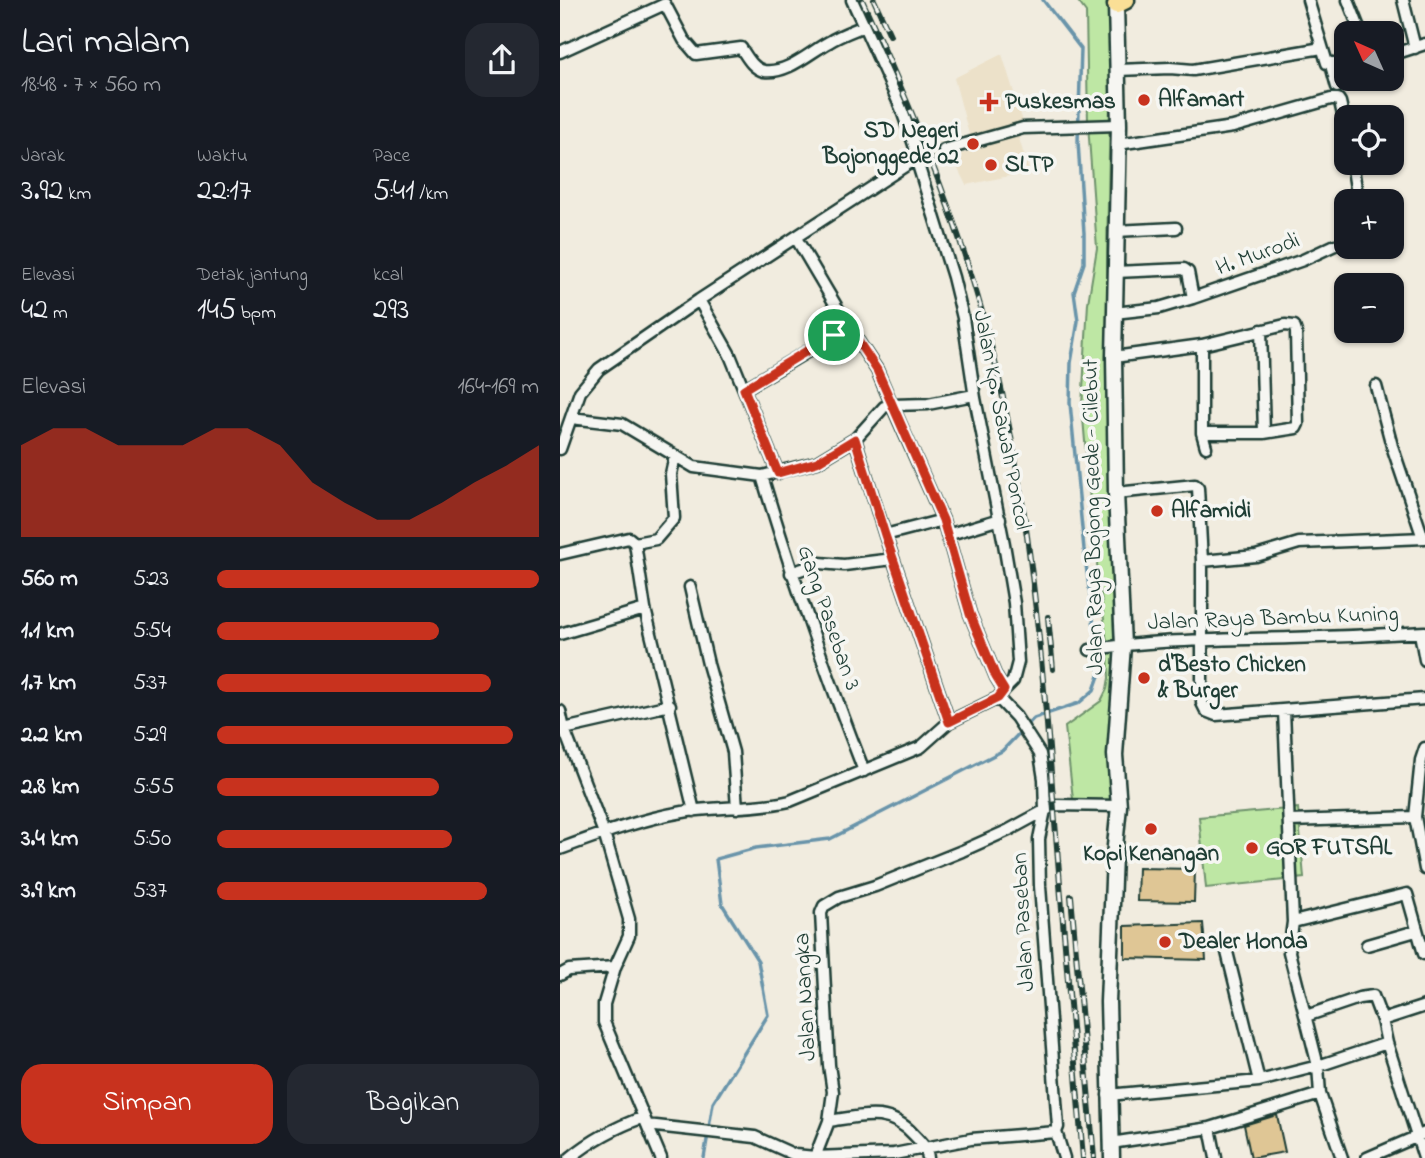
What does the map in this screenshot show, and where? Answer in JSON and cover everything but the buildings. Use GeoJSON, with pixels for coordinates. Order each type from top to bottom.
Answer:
{"type":"FeatureCollection","features":[{"type":"Feature","properties":{"kind":"main road","name":"Jalan Raya Bojong Gede - Cilebut"},"geometry":{"type":"LineString","coordinates":[[1111,1150],[1108,1002],[1110,926],[1119,806],[1115,755],[1123,645],[1116,493],[1114,358],[1119,2]]}},
{"type":"Feature","properties":{"kind":"street","name":"Jalan Kp. Sawah Poncol"},"geometry":{"type":"LineString","coordinates":[[852,0],[901,108],[917,153],[916,158],[953,277],[962,318],[1014,603],[1018,662],[1013,681],[1001,694]]}},
{"type":"Feature","properties":{"kind":"street"},"geometry":{"type":"LineString","coordinates":[[1308,0],[1325,58],[1331,65],[1334,76]]}},
{"type":"Feature","properties":{"kind":"street"},"geometry":{"type":"LineString","coordinates":[[1348,0],[1356,21]]}},
{"type":"Feature","properties":{"kind":"street"},"geometry":{"type":"LineString","coordinates":[[1403,0],[1420,46]]}},
{"type":"Feature","properties":{"kind":"street"},"geometry":{"type":"LineString","coordinates":[[560,52],[665,4],[684,40],[696,54],[741,48],[753,65],[762,71],[784,68],[846,32],[864,26]]}},
{"type":"Feature","properties":{"kind":"street"},"geometry":{"type":"LineString","coordinates":[[1118,70],[1203,69],[1322,48]]}},
{"type":"Feature","properties":{"kind":"street"},"geometry":{"type":"LineString","coordinates":[[1118,144],[1233,127],[1331,100],[1338,99],[1341,105]]}},
{"type":"Feature","properties":{"kind":"street"},"geometry":{"type":"LineString","coordinates":[[944,150],[1023,128],[1119,125]]}},
{"type":"Feature","properties":{"kind":"street"},"geometry":{"type":"LineString","coordinates":[[560,449],[580,392],[599,369],[916,158]]}},
{"type":"Feature","properties":{"kind":"street"},"geometry":{"type":"LineString","coordinates":[[1115,231],[1176,228]]}},
{"type":"Feature","properties":{"kind":"street","name":"Jalan Paseban"},"geometry":{"type":"LineString","coordinates":[[796,238],[877,370],[943,520],[970,614],[1001,694],[1040,754],[1045,810],[1039,839],[1040,887],[1058,1127],[1056,1132],[1064,1158]]}},
{"type":"Feature","properties":{"kind":"street","name":"H. Murodi"},"geometry":{"type":"LineString","coordinates":[[1114,313],[1159,308],[1193,298],[1303,260],[1334,245]]}},
{"type":"Feature","properties":{"kind":"street","name":"H. Murodi"},"geometry":{"type":"LineString","coordinates":[[1115,272],[1184,269],[1188,272],[1193,298]]}},
{"type":"Feature","properties":{"kind":"street"},"geometry":{"type":"LineString","coordinates":[[699,300],[730,355],[778,473]]}},
{"type":"Feature","properties":{"kind":"street"},"geometry":{"type":"LineString","coordinates":[[1114,358],[1202,345],[1291,324],[1296,332],[1298,424],[1293,429],[1265,433],[1202,433]]}},
{"type":"Feature","properties":{"kind":"street"},"geometry":{"type":"LineString","coordinates":[[744,389],[848,326]]}},
{"type":"Feature","properties":{"kind":"street"},"geometry":{"type":"LineString","coordinates":[[1261,330],[1265,433]]}},
{"type":"Feature","properties":{"kind":"street"},"geometry":{"type":"LineString","coordinates":[[1202,345],[1202,433],[1206,447]]}},
{"type":"Feature","properties":{"kind":"street"},"geometry":{"type":"LineString","coordinates":[[1202,561],[1256,556],[1299,543],[1424,538],[1392,446],[1376,386]]}},
{"type":"Feature","properties":{"kind":"street"},"geometry":{"type":"LineString","coordinates":[[571,418],[622,424],[694,467],[762,476],[817,462],[855,439],[884,407],[928,404],[974,395]]}},
{"type":"Feature","properties":{"kind":"street"},"geometry":{"type":"LineString","coordinates":[[855,439],[949,722]]}},
{"type":"Feature","properties":{"kind":"street"},"geometry":{"type":"LineString","coordinates":[[635,543],[656,539],[674,518],[671,474],[675,456]]}},
{"type":"Feature","properties":{"kind":"street","name":"Gang Paseban 3"},"geometry":{"type":"LineString","coordinates":[[762,476],[791,573],[864,771]]}},
{"type":"Feature","properties":{"kind":"street"},"geometry":{"type":"LineString","coordinates":[[1116,493],[1195,485],[1198,488],[1202,561],[1202,703],[1206,711],[1216,715],[1425,699]]}},
{"type":"Feature","properties":{"kind":"street"},"geometry":{"type":"LineString","coordinates":[[947,535],[1000,519]]}},
{"type":"Feature","properties":{"kind":"street"},"geometry":{"type":"LineString","coordinates":[[885,535],[943,520]]}},
{"type":"Feature","properties":{"kind":"street"},"geometry":{"type":"LineString","coordinates":[[560,554],[629,538],[635,543],[645,609],[694,811]]}},
{"type":"Feature","properties":{"kind":"street"},"geometry":{"type":"LineString","coordinates":[[791,573],[820,563],[844,565],[893,559]]}},
{"type":"Feature","properties":{"kind":"street"},"geometry":{"type":"LineString","coordinates":[[690,587],[733,752],[737,808]]}},
{"type":"Feature","properties":{"kind":"street"},"geometry":{"type":"LineString","coordinates":[[560,634],[645,609]]}},
{"type":"Feature","properties":{"kind":"street"},"geometry":{"type":"LineString","coordinates":[[1423,632],[1425,660]]}},
{"type":"Feature","properties":{"kind":"street","name":"Jalan Raya Bambu Kuning"},"geometry":{"type":"LineString","coordinates":[[1090,650],[1203,639],[1423,632]]}},
{"type":"Feature","properties":{"kind":"street"},"geometry":{"type":"LineString","coordinates":[[560,849],[639,821],[694,811],[768,806],[790,801],[921,747],[949,722],[1001,694]]}},
{"type":"Feature","properties":{"kind":"street"},"geometry":{"type":"LineString","coordinates":[[564,729],[670,705]]}},
{"type":"Feature","properties":{"kind":"street"},"geometry":{"type":"LineString","coordinates":[[1284,711],[1293,922],[1289,952],[1318,1066],[1320,1094],[1342,1158]]}},
{"type":"Feature","properties":{"kind":"street"},"geometry":{"type":"LineString","coordinates":[[560,712],[604,833],[629,919],[629,936],[615,967],[604,1004],[604,1023],[662,1158]]}},
{"type":"Feature","properties":{"kind":"street"},"geometry":{"type":"LineString","coordinates":[[1425,748],[1420,760],[1415,817],[1425,869]]}},
{"type":"Feature","properties":{"kind":"street"},"geometry":{"type":"LineString","coordinates":[[1045,810],[1062,804],[1119,806]]}},
{"type":"Feature","properties":{"kind":"street","name":"Jalan Nangka"},"geometry":{"type":"LineString","coordinates":[[816,1157],[829,1121],[833,1092],[829,1065],[821,913],[824,906],[839,897],[875,886],[962,851],[1045,810]]}},
{"type":"Feature","properties":{"kind":"street"},"geometry":{"type":"LineString","coordinates":[[1289,821],[1415,817]]}},
{"type":"Feature","properties":{"kind":"street"},"geometry":{"type":"LineString","coordinates":[[1293,922],[1407,894],[1424,954]]}},
{"type":"Feature","properties":{"kind":"street"},"geometry":{"type":"LineString","coordinates":[[1367,945],[1416,931]]}},
{"type":"Feature","properties":{"kind":"street"},"geometry":{"type":"LineString","coordinates":[[1227,952],[1259,1081]]}},
{"type":"Feature","properties":{"kind":"street"},"geometry":{"type":"LineString","coordinates":[[560,975],[569,971],[615,967]]}},
{"type":"Feature","properties":{"kind":"street"},"geometry":{"type":"LineString","coordinates":[[1307,1016],[1359,998],[1373,996],[1387,1043],[1421,1134],[1424,1158]]}},
{"type":"Feature","properties":{"kind":"street"},"geometry":{"type":"LineString","coordinates":[[1382,1020],[1425,1006]]}},
{"type":"Feature","properties":{"kind":"street"},"geometry":{"type":"LineString","coordinates":[[1108,1095],[1259,1081],[1318,1066],[1387,1043]]}},
{"type":"Feature","properties":{"kind":"street"},"geometry":{"type":"LineString","coordinates":[[1111,1150],[1210,1128],[1320,1094]]}},
{"type":"Feature","properties":{"kind":"street"},"geometry":{"type":"LineString","coordinates":[[829,1121],[884,1115],[900,1121],[928,1154]]}},
{"type":"Feature","properties":{"kind":"street"},"geometry":{"type":"LineString","coordinates":[[570,1158],[618,1126],[646,1121],[699,1131],[755,1137],[793,1156],[816,1157],[928,1154],[971,1139],[1056,1132]]}},
{"type":"Feature","properties":{"kind":"street"},"geometry":{"type":"LineString","coordinates":[[1210,1128],[1216,1158]]}},
{"type":"Feature","properties":{"kind":"street"},"geometry":{"type":"LineString","coordinates":[[1367,1158],[1421,1134]]}},
{"type":"Feature","properties":{"kind":"shaded area","name":"Puskesmas"},"geometry":{"type":"Polygon","coordinates":[[[1002,54],[1024,125],[970,138],[954,78],[1002,54]]]}},
{"type":"Feature","properties":{"kind":"shaded area","name":"SLTP"},"geometry":{"type":"Polygon","coordinates":[[[1018,135],[1029,172],[966,185],[952,157],[1018,135]]]}},
{"type":"Feature","properties":{"kind":"green space"},"geometry":{"type":"Polygon","coordinates":[[[1077,0],[1112,0],[1107,253],[1114,642],[1111,802],[1073,799],[1065,727],[1101,701],[1109,678],[1082,406],[1088,303],[1097,248],[1088,124],[1086,12],[1077,0]]]}},
{"type":"Feature","properties":{"kind":"green space","name":"GOR FUTSAL"},"geometry":{"type":"Polygon","coordinates":[[[1298,808],[1304,878],[1206,888],[1199,817],[1298,808]]]}},
{"type":"Feature","properties":{"kind":"waterway"},"geometry":{"type":"LineString","coordinates":[[704,1158],[713,1103],[768,1015],[758,961],[722,904],[716,859],[756,848],[830,839],[1002,751],[1034,718],[1079,703],[1094,690],[1100,673],[1084,549],[1070,403],[1071,363],[1078,321],[1074,292],[1084,263],[1078,142],[1081,49],[1043,0]]}},
{"type":"Feature","properties":{"kind":"railway"},"geometry":{"type":"LineString","coordinates":[[862,0],[912,115],[957,232],[995,363],[1016,465],[1037,620],[1083,1158]]}},
{"type":"Feature","properties":{"kind":"railway"},"geometry":{"type":"LineString","coordinates":[[874,0],[890,35]]}},
{"type":"Feature","properties":{"kind":"railway"},"geometry":{"type":"LineString","coordinates":[[1048,617],[1053,669]]}},
{"type":"Feature","properties":{"kind":"railway"},"geometry":{"type":"LineString","coordinates":[[1071,896],[1094,1158]]}},
{"type":"Feature","properties":{"kind":"place","name":"Alfamart"},"geometry":{"type":"Point","coordinates":[1144,100]}},
{"type":"Feature","properties":{"kind":"place","name":"Puskesmas"},"geometry":{"type":"Point","coordinates":[989,102]}},
{"type":"Feature","properties":{"kind":"place","name":"SD Negeri Bojonggede 02"},"geometry":{"type":"Point","coordinates":[973,144]}},
{"type":"Feature","properties":{"kind":"place","name":"SLTP"},"geometry":{"type":"Point","coordinates":[991,165]}},
{"type":"Feature","properties":{"kind":"place","name":"Alfamidi"},"geometry":{"type":"Point","coordinates":[1157,511]}},
{"type":"Feature","properties":{"kind":"place","name":"d'Besto Chicken & Burger"},"geometry":{"type":"Point","coordinates":[1144,678]}},
{"type":"Feature","properties":{"kind":"place","name":"Kopi Kenangan"},"geometry":{"type":"Point","coordinates":[1151,829]}},
{"type":"Feature","properties":{"kind":"place","name":"GOR FUTSAL"},"geometry":{"type":"Point","coordinates":[1252,848]}},
{"type":"Feature","properties":{"kind":"place","name":"Dealer Honda"},"geometry":{"type":"Point","coordinates":[1165,942]}},
{"type":"Feature","properties":{"kind":"route"},"geometry":{"type":"LineString","coordinates":[[848,326],[877,370],[943,520],[970,614],[1004,690],[998,698],[949,722],[855,439],[817,462],[778,473],[744,389],[834,335],[848,326]]}}]}
